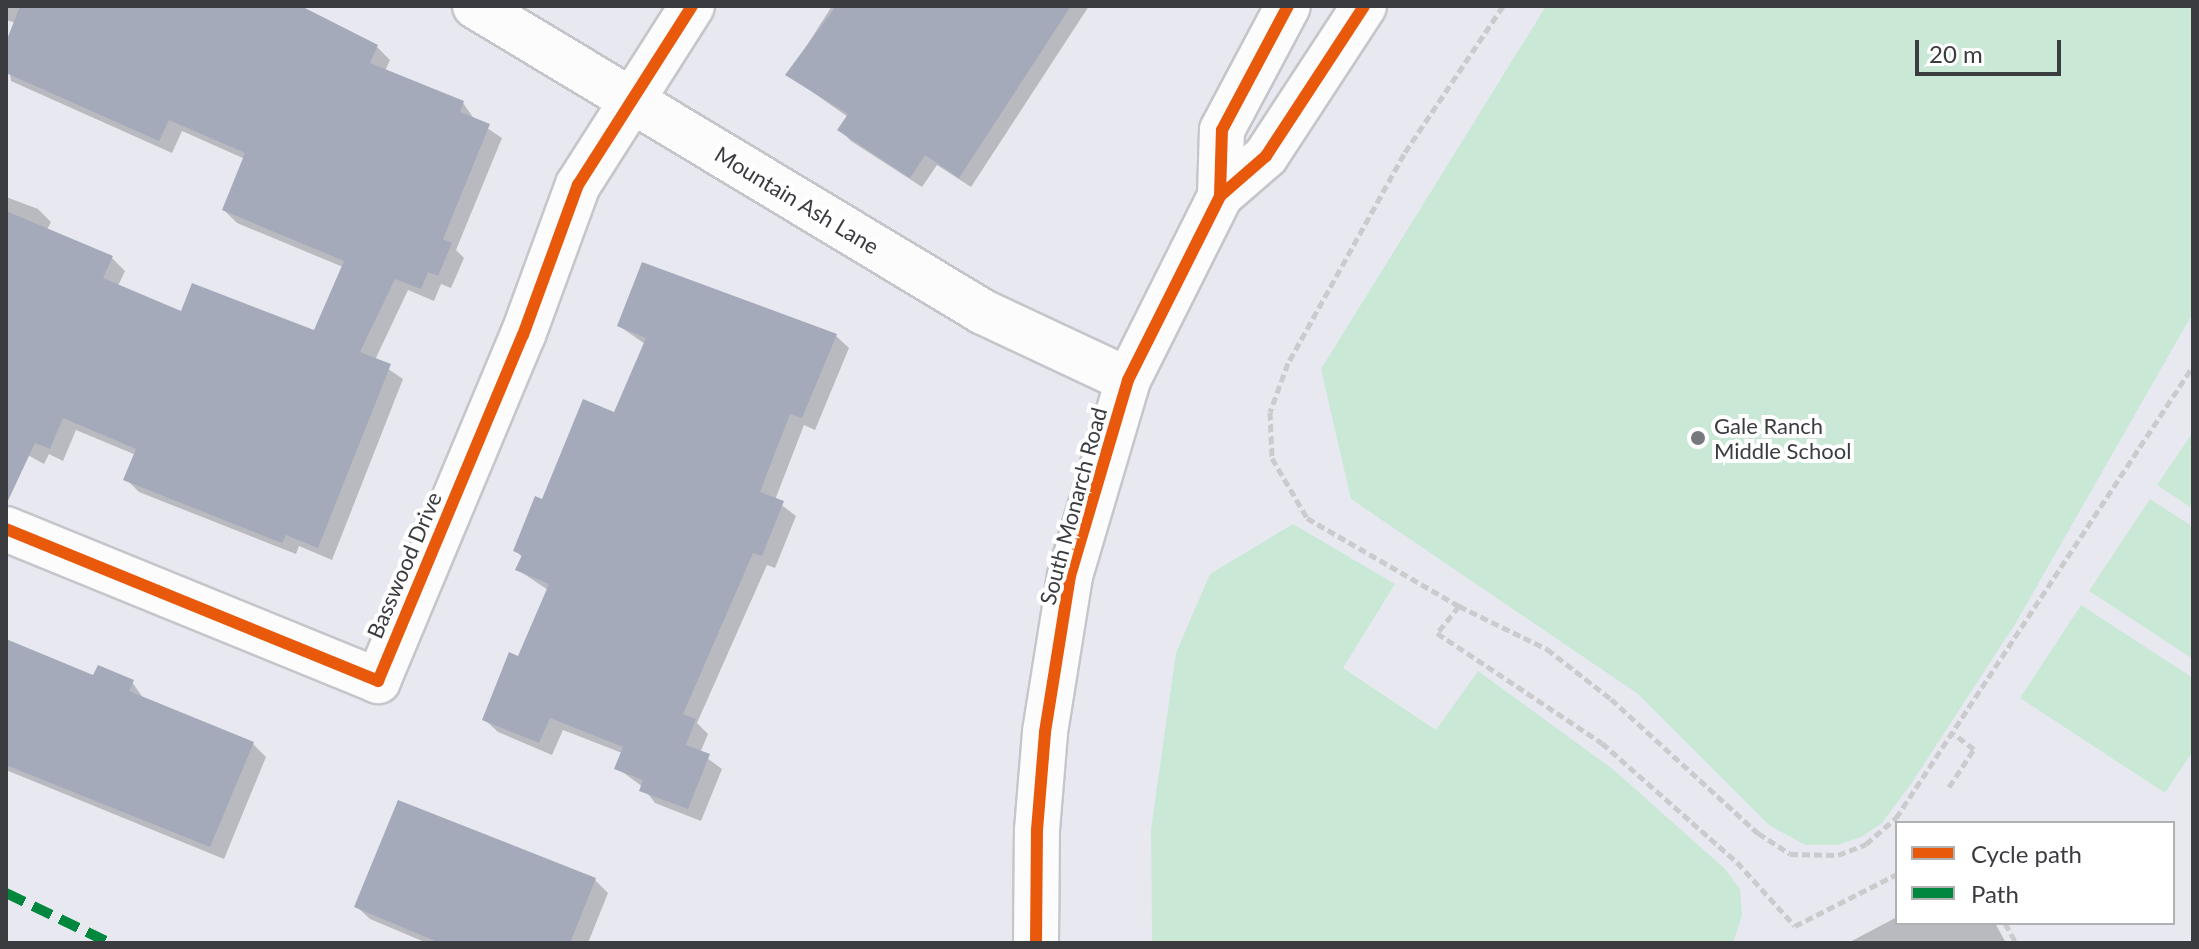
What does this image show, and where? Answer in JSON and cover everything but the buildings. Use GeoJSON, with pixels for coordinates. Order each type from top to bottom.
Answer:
{"type":"FeatureCollection","features":[{"type":"Feature","properties":{"kind":"street","name":"Mountain Ash Lane"},"geometry":{"type":"LineString","coordinates":[[475,6],[983,312],[1128,380]]}},
{"type":"Feature","properties":{"kind":"street"},"geometry":{"type":"LineString","coordinates":[[633,102],[692,6]]}},
{"type":"Feature","properties":{"kind":"street","name":"South Monarch Road"},"geometry":{"type":"LineString","coordinates":[[1220,196],[1222,130],[1288,6]]}},
{"type":"Feature","properties":{"kind":"street","name":"South Monarch Road"},"geometry":{"type":"LineString","coordinates":[[1036,943],[1037,830],[1045,732],[1070,576],[1128,380],[1220,196],[1266,156],[1364,6]]}},
{"type":"Feature","properties":{"kind":"street","name":"Basswood Drive"},"geometry":{"type":"LineString","coordinates":[[6,529],[378,681],[523,335],[578,185],[633,102]]}},
{"type":"Feature","properties":{"kind":"path"},"geometry":{"type":"LineString","coordinates":[[1503,6],[1404,154],[1288,363],[1270,412],[1272,458],[1307,518],[1459,606],[1547,649],[1623,709],[1758,833],[1790,854],[1838,855],[1866,844],[1896,818],[2193,366]]}},
{"type":"Feature","properties":{"kind":"path"},"geometry":{"type":"LineString","coordinates":[[1459,606],[1437,633],[1602,743],[1737,862],[1795,926],[1895,875]]}},
{"type":"Feature","properties":{"kind":"path"},"geometry":{"type":"LineString","coordinates":[[1949,787],[1974,749],[1954,734]]}},
{"type":"Feature","properties":{"kind":"path"},"geometry":{"type":"LineString","coordinates":[[2006,925],[2016,943]]}},
{"type":"Feature","properties":{"kind":"green space"},"geometry":{"type":"Polygon","coordinates":[[[1546,6],[2193,6],[2193,313],[2017,621],[1913,781],[1882,823],[1861,837],[1838,845],[1806,845],[1770,826],[1638,694],[1351,499],[1321,369],[1546,6]]]}},
{"type":"Feature","properties":{"kind":"green space"},"geometry":{"type":"Polygon","coordinates":[[[2193,432],[2193,509],[2157,485],[2193,432]]]}},
{"type":"Feature","properties":{"kind":"green space"},"geometry":{"type":"Polygon","coordinates":[[[2150,499],[2193,527],[2193,659],[2089,591],[2150,499]]]}},
{"type":"Feature","properties":{"kind":"green space"},"geometry":{"type":"Polygon","coordinates":[[[1293,524],[1395,584],[1343,668],[1436,730],[1478,671],[1614,770],[1725,869],[1740,889],[1742,915],[1733,943],[1152,943],[1151,829],[1176,653],[1210,574],[1293,524]]]}},
{"type":"Feature","properties":{"kind":"green space"},"geometry":{"type":"Polygon","coordinates":[[[2081,605],[2193,678],[2193,751],[2165,793],[2020,698],[2081,605]]]}},
{"type":"Feature","properties":{"kind":"marked path"},"geometry":{"type":"LineString","coordinates":[[6,893],[110,943]]}},
{"type":"Feature","properties":{"kind":"cycle path"},"geometry":{"type":"LineString","coordinates":[[6,529],[378,681],[523,335],[578,185],[692,6]]}},
{"type":"Feature","properties":{"kind":"cycle path"},"geometry":{"type":"LineString","coordinates":[[1220,196],[1222,130],[1288,6]]}},
{"type":"Feature","properties":{"kind":"cycle path"},"geometry":{"type":"LineString","coordinates":[[1036,943],[1037,830],[1045,732],[1070,576],[1128,380],[1220,196],[1266,156],[1364,6]]}},
{"type":"Feature","properties":{"kind":"place","name":"Gale Ranch Middle School"},"geometry":{"type":"Point","coordinates":[1698,438]}}]}
